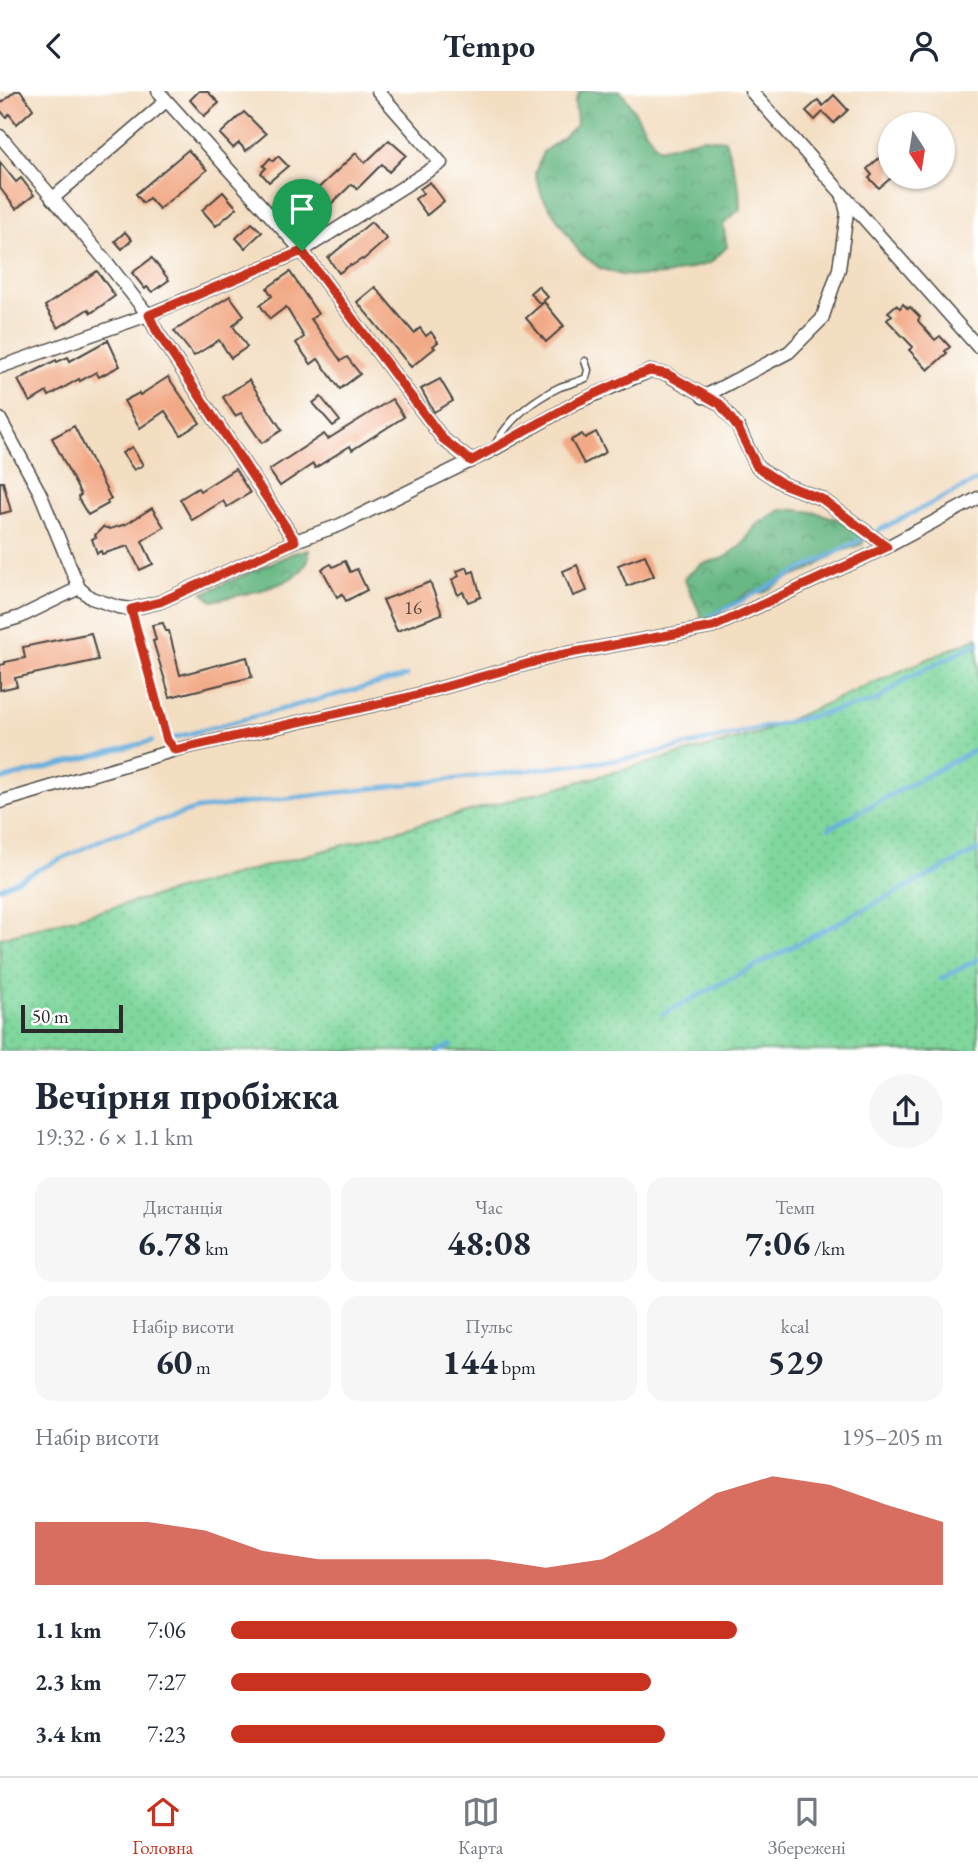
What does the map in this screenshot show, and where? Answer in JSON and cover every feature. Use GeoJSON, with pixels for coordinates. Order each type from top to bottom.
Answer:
{"type":"FeatureCollection","features":[{"type":"Feature","properties":{"kind":"street"},"geometry":{"type":"LineString","coordinates":[[0,367],[149,315],[302,251],[441,163],[378,91]]}},
{"type":"Feature","properties":{"kind":"street"},"geometry":{"type":"LineString","coordinates":[[751,91],[978,347]]}},
{"type":"Feature","properties":{"kind":"street"},"geometry":{"type":"LineString","coordinates":[[52,199],[162,96],[302,251],[443,439],[471,461]]}},
{"type":"Feature","properties":{"kind":"street"},"geometry":{"type":"LineString","coordinates":[[0,136],[149,315],[156,330],[295,541]]}},
{"type":"Feature","properties":{"kind":"street"},"geometry":{"type":"LineString","coordinates":[[703,397],[789,352],[822,319],[839,269],[847,213],[842,194]]}},
{"type":"Feature","properties":{"kind":"street"},"geometry":{"type":"LineString","coordinates":[[0,419],[40,493],[79,588],[91,598],[131,609],[160,602],[295,541],[340,525],[491,451],[575,403],[650,371],[667,374],[703,397],[720,404],[732,420],[757,467],[783,484],[822,499],[887,547]]}},
{"type":"Feature","properties":{"kind":"street"},"geometry":{"type":"LineString","coordinates":[[0,802],[175,750],[405,698],[559,655],[713,627],[887,547],[978,498]]}},
{"type":"Feature","properties":{"kind":"street"},"geometry":{"type":"LineString","coordinates":[[0,623],[20,617],[79,588]]}},
{"type":"Feature","properties":{"kind":"lane"},"geometry":{"type":"LineString","coordinates":[[491,451],[505,426],[531,404],[554,390],[586,377],[588,370],[584,361]]}},
{"type":"Feature","properties":{"kind":"lane"},"geometry":{"type":"LineString","coordinates":[[131,609],[167,740],[175,750]]}},
{"type":"Feature","properties":{"kind":"green space"},"geometry":{"type":"Polygon","coordinates":[[[580,91],[620,91],[659,149],[703,138],[725,140],[739,187],[740,209],[723,224],[727,247],[710,263],[666,275],[621,275],[600,268],[580,253],[542,196],[535,174],[543,152],[577,124],[575,102],[580,91]]]}},
{"type":"Feature","properties":{"kind":"green space"},"geometry":{"type":"Polygon","coordinates":[[[782,509],[836,519],[863,537],[863,544],[839,552],[763,593],[751,591],[704,622],[684,578],[702,564],[724,558],[742,545],[756,525],[782,509]]]}},
{"type":"Feature","properties":{"kind":"green space"},"geometry":{"type":"Polygon","coordinates":[[[309,550],[307,562],[299,572],[272,587],[212,601],[203,593],[296,552],[309,550]]]}},
{"type":"Feature","properties":{"kind":"green space"},"geometry":{"type":"Polygon","coordinates":[[[978,637],[978,1051],[0,1051],[0,938],[759,733],[978,637]]]}},
{"type":"Feature","properties":{"kind":"building"},"geometry":{"type":"Polygon","coordinates":[[[15,91],[21,91],[33,109],[17,124],[9,114],[6,117],[0,110],[0,104],[15,91]]]}},
{"type":"Feature","properties":{"kind":"building"},"geometry":{"type":"Polygon","coordinates":[[[199,91],[207,91],[219,103],[204,116],[190,100],[199,91]]]}},
{"type":"Feature","properties":{"kind":"building"},"geometry":{"type":"Polygon","coordinates":[[[834,95],[848,110],[834,123],[823,112],[815,120],[806,111],[818,100],[823,106],[834,95]]]}},
{"type":"Feature","properties":{"kind":"building"},"geometry":{"type":"Polygon","coordinates":[[[244,112],[266,134],[246,151],[239,143],[233,148],[220,134],[244,112]]]}},
{"type":"Feature","properties":{"kind":"building"},"geometry":{"type":"Polygon","coordinates":[[[389,140],[406,155],[389,172],[382,164],[357,189],[352,184],[327,208],[312,194],[356,153],[365,163],[389,140]]]}},
{"type":"Feature","properties":{"kind":"building"},"geometry":{"type":"Polygon","coordinates":[[[188,150],[207,170],[159,209],[149,198],[143,203],[136,194],[188,150]]]}},
{"type":"Feature","properties":{"kind":"building"},"geometry":{"type":"Polygon","coordinates":[[[278,156],[288,166],[269,182],[261,173],[266,168],[263,166],[270,158],[273,161],[278,156]]]}},
{"type":"Feature","properties":{"kind":"building"},"geometry":{"type":"Polygon","coordinates":[[[878,159],[878,187],[869,178],[872,175],[867,169],[878,159]]]}},
{"type":"Feature","properties":{"kind":"building"},"geometry":{"type":"Polygon","coordinates":[[[0,162],[16,182],[21,178],[34,195],[16,209],[0,188],[0,162]]]}},
{"type":"Feature","properties":{"kind":"building"},"geometry":{"type":"Polygon","coordinates":[[[430,182],[444,201],[427,215],[415,199],[423,193],[420,189],[430,182]]]}},
{"type":"Feature","properties":{"kind":"building"},"geometry":{"type":"Polygon","coordinates":[[[223,192],[237,208],[216,226],[202,210],[223,192]]]}},
{"type":"Feature","properties":{"kind":"building"},"geometry":{"type":"Polygon","coordinates":[[[371,222],[387,239],[363,260],[339,273],[328,258],[371,222]]]}},
{"type":"Feature","properties":{"kind":"building"},"geometry":{"type":"Polygon","coordinates":[[[252,223],[262,232],[245,248],[236,238],[252,223]]]}},
{"type":"Feature","properties":{"kind":"building"},"geometry":{"type":"Polygon","coordinates":[[[125,232],[132,240],[122,249],[115,241],[125,232]]]}},
{"type":"Feature","properties":{"kind":"building"},"geometry":{"type":"Polygon","coordinates":[[[152,258],[169,280],[152,292],[147,287],[145,289],[132,273],[152,258]]]}},
{"type":"Feature","properties":{"kind":"building"},"geometry":{"type":"Polygon","coordinates":[[[97,271],[115,296],[91,313],[88,309],[58,328],[45,306],[97,271]]]}},
{"type":"Feature","properties":{"kind":"building"},"geometry":{"type":"Polygon","coordinates":[[[290,272],[318,314],[311,319],[341,361],[347,357],[360,374],[340,389],[318,359],[311,364],[296,343],[304,337],[286,307],[270,319],[260,305],[272,296],[267,288],[290,272]]]}},
{"type":"Feature","properties":{"kind":"building"},"geometry":{"type":"Polygon","coordinates":[[[538,286],[548,297],[540,304],[530,293],[538,286]]]}},
{"type":"Feature","properties":{"kind":"building"},"geometry":{"type":"Polygon","coordinates":[[[375,287],[414,333],[420,328],[426,336],[431,332],[438,342],[433,346],[435,348],[411,367],[357,302],[375,287]]]}},
{"type":"Feature","properties":{"kind":"building"},"geometry":{"type":"Polygon","coordinates":[[[230,296],[244,315],[233,326],[247,347],[231,358],[219,340],[194,356],[174,331],[230,296]]]}},
{"type":"Feature","properties":{"kind":"building"},"geometry":{"type":"Polygon","coordinates":[[[544,302],[564,326],[546,342],[526,318],[544,302]]]}},
{"type":"Feature","properties":{"kind":"building"},"geometry":{"type":"Polygon","coordinates":[[[903,304],[920,317],[919,322],[935,340],[940,336],[950,347],[928,370],[909,350],[913,347],[887,320],[892,315],[888,312],[896,305],[900,308],[903,304]]]}},
{"type":"Feature","properties":{"kind":"building"},"geometry":{"type":"Polygon","coordinates":[[[108,340],[120,366],[99,377],[96,372],[49,396],[47,392],[30,402],[18,380],[56,360],[57,362],[68,357],[70,361],[108,340]]]}},
{"type":"Feature","properties":{"kind":"building"},"geometry":{"type":"Polygon","coordinates":[[[168,377],[200,423],[181,435],[165,411],[140,428],[124,401],[139,393],[140,395],[168,377]]]}},
{"type":"Feature","properties":{"kind":"building"},"geometry":{"type":"Polygon","coordinates":[[[440,379],[453,401],[434,412],[421,389],[440,379]]]}},
{"type":"Feature","properties":{"kind":"building"},"geometry":{"type":"Polygon","coordinates":[[[249,380],[282,430],[262,443],[241,413],[235,416],[223,397],[249,380]]]}},
{"type":"Feature","properties":{"kind":"building"},"geometry":{"type":"Polygon","coordinates":[[[321,397],[340,421],[333,426],[313,403],[321,397]]]}},
{"type":"Feature","properties":{"kind":"building"},"geometry":{"type":"Polygon","coordinates":[[[392,399],[404,417],[352,450],[350,446],[315,468],[313,464],[280,486],[269,470],[324,434],[328,439],[392,399]]]}},
{"type":"Feature","properties":{"kind":"building"},"geometry":{"type":"Polygon","coordinates":[[[74,426],[111,499],[107,501],[108,504],[88,515],[79,500],[81,495],[52,438],[74,426]]]}},
{"type":"Feature","properties":{"kind":"building"},"geometry":{"type":"Polygon","coordinates":[[[596,432],[606,452],[584,464],[571,440],[582,434],[585,438],[596,432]]]}},
{"type":"Feature","properties":{"kind":"building"},"geometry":{"type":"Polygon","coordinates":[[[132,447],[143,465],[134,470],[122,453],[132,447]]]}},
{"type":"Feature","properties":{"kind":"building"},"geometry":{"type":"Polygon","coordinates":[[[235,469],[250,493],[227,507],[223,501],[192,520],[180,499],[198,488],[200,491],[235,469]]]}},
{"type":"Feature","properties":{"kind":"building"},"geometry":{"type":"Polygon","coordinates":[[[0,482],[3,482],[11,511],[0,514],[0,482]]]}},
{"type":"Feature","properties":{"kind":"building"},"geometry":{"type":"Polygon","coordinates":[[[152,508],[164,527],[142,541],[153,564],[140,570],[128,546],[97,553],[92,539],[103,527],[110,529],[126,524],[152,508]]]}},
{"type":"Feature","properties":{"kind":"building"},"geometry":{"type":"Polygon","coordinates":[[[645,555],[654,576],[627,586],[618,565],[645,555]]]}},
{"type":"Feature","properties":{"kind":"building"},"geometry":{"type":"Polygon","coordinates":[[[345,561],[350,572],[357,569],[367,590],[346,601],[342,594],[337,597],[322,569],[345,561]]]}},
{"type":"Feature","properties":{"kind":"building"},"geometry":{"type":"Polygon","coordinates":[[[577,565],[587,591],[573,596],[563,571],[577,565]]]}},
{"type":"Feature","properties":{"kind":"building"},"geometry":{"type":"Polygon","coordinates":[[[467,567],[469,573],[474,571],[481,597],[468,602],[463,592],[458,595],[452,580],[459,576],[457,571],[467,567]]]}},
{"type":"Feature","properties":{"kind":"building"},"geometry":{"type":"Polygon","coordinates":[[[430,582],[442,614],[397,631],[383,600],[430,582]]]}},
{"type":"Feature","properties":{"kind":"building"},"geometry":{"type":"Polygon","coordinates":[[[163,623],[166,631],[169,631],[180,675],[247,657],[252,677],[170,697],[153,641],[156,640],[152,625],[163,623]]]}},
{"type":"Feature","properties":{"kind":"building"},"geometry":{"type":"Polygon","coordinates":[[[91,633],[98,660],[15,678],[17,686],[0,690],[0,665],[25,658],[23,647],[91,633]]]}},
{"type":"Feature","properties":{"kind":"waterway"},"geometry":{"type":"LineString","coordinates":[[877,531],[978,480]]}},
{"type":"Feature","properties":{"kind":"waterway"},"geometry":{"type":"LineString","coordinates":[[709,617],[864,538]]}},
{"type":"Feature","properties":{"kind":"waterway"},"geometry":{"type":"LineString","coordinates":[[0,888],[107,837],[197,809],[633,758],[876,701],[906,679],[978,643]]}},
{"type":"Feature","properties":{"kind":"waterway"},"geometry":{"type":"LineString","coordinates":[[173,738],[407,676]]}},
{"type":"Feature","properties":{"kind":"waterway"},"geometry":{"type":"LineString","coordinates":[[0,780],[152,741]]}},
{"type":"Feature","properties":{"kind":"waterway"},"geometry":{"type":"LineString","coordinates":[[829,828],[978,748]]}},
{"type":"Feature","properties":{"kind":"waterway"},"geometry":{"type":"LineString","coordinates":[[663,1014],[978,850]]}},
{"type":"Feature","properties":{"kind":"waterway"},"geometry":{"type":"LineString","coordinates":[[941,979],[978,959]]}},
{"type":"Feature","properties":{"kind":"waterway"},"geometry":{"type":"LineString","coordinates":[[439,1051],[451,1045]]}},
{"type":"Feature","properties":{"kind":"route"},"geometry":{"type":"LineString","coordinates":[[302,251],[443,439],[471,461],[575,403],[632,377],[650,371],[667,374],[703,397],[720,404],[738,428],[757,467],[783,484],[822,499],[887,547],[713,627],[559,655],[405,698],[175,750],[167,740],[131,609],[160,602],[295,541],[156,330],[149,315],[302,251]]}}]}
